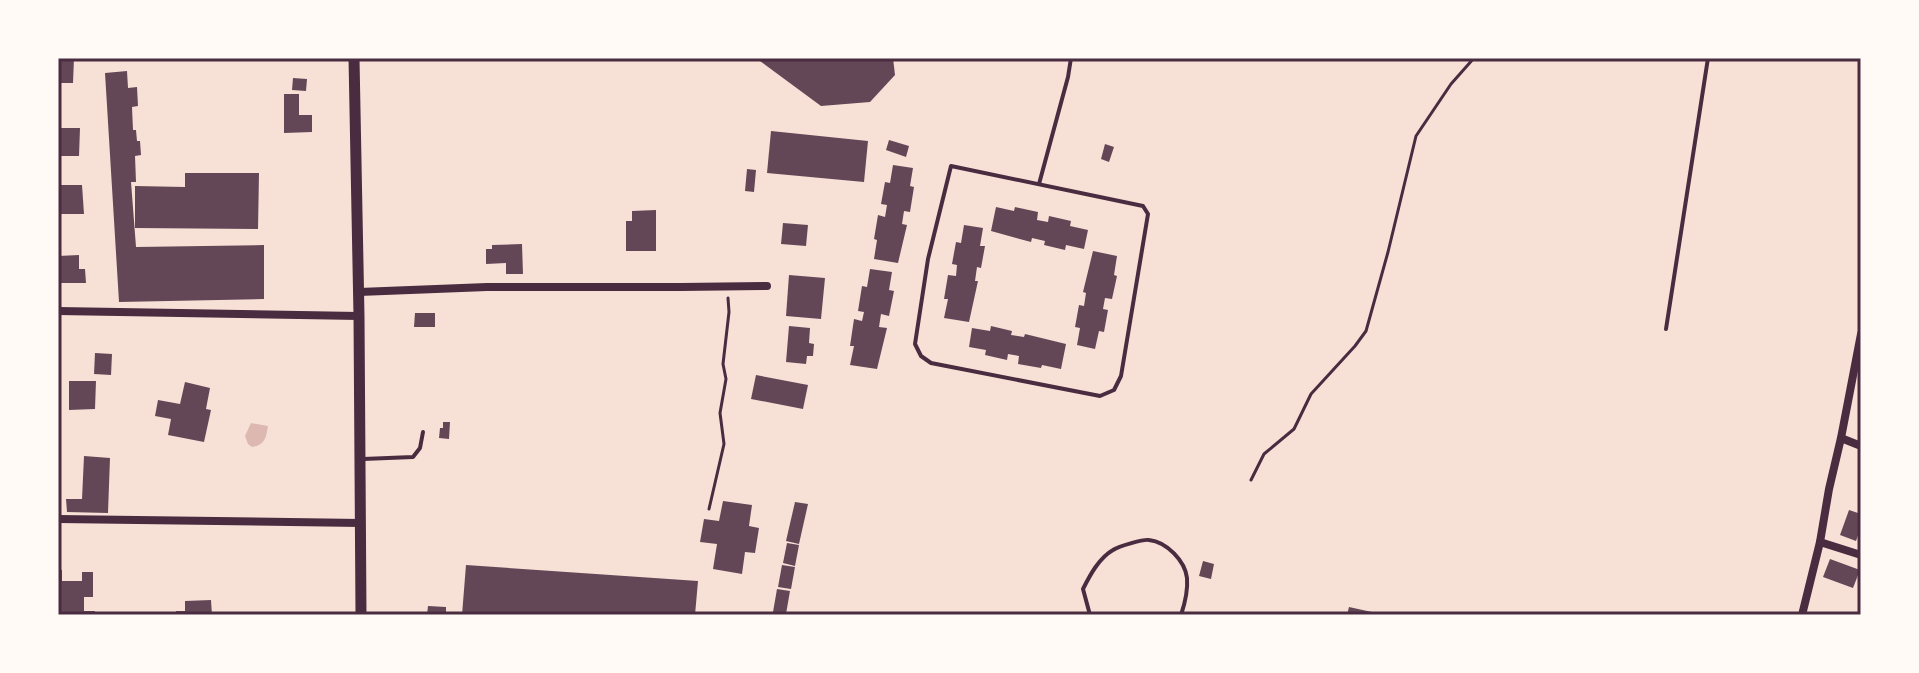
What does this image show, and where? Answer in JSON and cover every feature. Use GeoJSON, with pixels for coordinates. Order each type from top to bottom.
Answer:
{"type":"FeatureCollection","features":[{"type":"Feature","properties":{"kind":"main road"},"geometry":{"type":"LineString","coordinates":[[354,58],[361,615]]}},
{"type":"Feature","properties":{"kind":"street"},"geometry":{"type":"LineString","coordinates":[[359,292],[474,287],[767,286]]}},
{"type":"Feature","properties":{"kind":"street"},"geometry":{"type":"LineString","coordinates":[[58,311],[359,316]]}},
{"type":"Feature","properties":{"kind":"street"},"geometry":{"type":"LineString","coordinates":[[1802,615],[1820,542],[1861,334]]}},
{"type":"Feature","properties":{"kind":"street"},"geometry":{"type":"LineString","coordinates":[[1841,438],[1861,446]]}},
{"type":"Feature","properties":{"kind":"street"},"geometry":{"type":"LineString","coordinates":[[58,519],[361,523]]}},
{"type":"Feature","properties":{"kind":"street"},"geometry":{"type":"LineString","coordinates":[[1820,542],[1861,555]]}},
{"type":"Feature","properties":{"kind":"lane"},"geometry":{"type":"LineString","coordinates":[[1039,184],[1071,58]]}},
{"type":"Feature","properties":{"kind":"lane"},"geometry":{"type":"LineString","coordinates":[[1666,329],[1708,58]]}},
{"type":"Feature","properties":{"kind":"lane"},"geometry":{"type":"LineString","coordinates":[[951,166],[1039,184],[1143,206],[1148,214],[1121,376],[1114,390],[1100,396],[931,363],[921,356],[915,344],[928,259],[951,166]]}},
{"type":"Feature","properties":{"kind":"lane"},"geometry":{"type":"LineString","coordinates":[[360,459],[413,457],[420,448],[423,432]]}},
{"type":"Feature","properties":{"kind":"lane"},"geometry":{"type":"LineString","coordinates":[[1090,615],[1083,589],[1094,568],[1114,549],[1148,539],[1161,544],[1178,557],[1187,575],[1181,615]]}},
{"type":"Feature","properties":{"kind":"path"},"geometry":{"type":"LineString","coordinates":[[1251,480],[1264,454],[1294,429],[1311,394],[1366,331],[1416,136],[1451,84],[1474,58]]}},
{"type":"Feature","properties":{"kind":"path"},"geometry":{"type":"LineString","coordinates":[[709,509],[724,444],[720,413],[726,379],[723,364],[729,312],[728,286]]}},
{"type":"Feature","properties":{"kind":"shaded area"},"geometry":{"type":"Polygon","coordinates":[[[251,423],[268,426],[264,440],[252,447],[245,436],[251,423]]]}},
{"type":"Feature","properties":{"kind":"building"},"geometry":{"type":"Polygon","coordinates":[[[58,58],[74,58],[73,83],[58,83],[58,58]]]}},
{"type":"Feature","properties":{"kind":"building"},"geometry":{"type":"Polygon","coordinates":[[[756,58],[893,58],[895,75],[870,102],[821,106],[756,58]]]}},
{"type":"Feature","properties":{"kind":"building"},"geometry":{"type":"Polygon","coordinates":[[[127,71],[128,88],[137,87],[138,106],[132,107],[133,130],[136,130],[137,141],[140,141],[141,155],[135,156],[136,182],[131,182],[136,247],[264,245],[264,299],[119,302],[105,73],[127,71]]]}},
{"type":"Feature","properties":{"kind":"building"},"geometry":{"type":"Polygon","coordinates":[[[293,78],[307,79],[306,91],[292,90],[293,78]]]}},
{"type":"Feature","properties":{"kind":"building"},"geometry":{"type":"Polygon","coordinates":[[[284,94],[299,94],[299,115],[312,115],[312,132],[284,133],[284,94]]]}},
{"type":"Feature","properties":{"kind":"building"},"geometry":{"type":"Polygon","coordinates":[[[58,128],[80,128],[79,156],[58,156],[58,128]]]}},
{"type":"Feature","properties":{"kind":"building"},"geometry":{"type":"Polygon","coordinates":[[[771,131],[868,141],[864,182],[767,173],[771,131]]]}},
{"type":"Feature","properties":{"kind":"building"},"geometry":{"type":"Polygon","coordinates":[[[889,140],[909,146],[906,157],[886,150],[889,140]]]}},
{"type":"Feature","properties":{"kind":"building"},"geometry":{"type":"Polygon","coordinates":[[[1105,144],[1114,147],[1109,162],[1101,159],[1105,144]]]}},
{"type":"Feature","properties":{"kind":"building"},"geometry":{"type":"Polygon","coordinates":[[[893,165],[913,168],[910,186],[914,187],[910,212],[904,211],[902,224],[907,225],[898,263],[874,259],[878,215],[885,217],[887,205],[881,204],[885,182],[890,183],[893,165]]]}},
{"type":"Feature","properties":{"kind":"building"},"geometry":{"type":"Polygon","coordinates":[[[747,169],[756,170],[754,192],[745,191],[747,169]]]}},
{"type":"Feature","properties":{"kind":"building"},"geometry":{"type":"Polygon","coordinates":[[[185,173],[259,173],[258,229],[135,228],[135,186],[185,187],[185,173]]]}},
{"type":"Feature","properties":{"kind":"building"},"geometry":{"type":"Polygon","coordinates":[[[58,185],[82,185],[84,214],[58,214],[58,185]]]}},
{"type":"Feature","properties":{"kind":"building"},"geometry":{"type":"Polygon","coordinates":[[[996,207],[1038,212],[1037,220],[1048,222],[1049,216],[1071,221],[1070,226],[1088,230],[1084,249],[1066,245],[1065,250],[1044,245],[1045,241],[1032,238],[1031,242],[991,231],[996,207]]]}},
{"type":"Feature","properties":{"kind":"building"},"geometry":{"type":"Polygon","coordinates":[[[656,210],[656,251],[626,251],[626,221],[632,221],[632,211],[656,210]]]}},
{"type":"Feature","properties":{"kind":"building"},"geometry":{"type":"Polygon","coordinates":[[[783,223],[808,225],[806,246],[781,244],[783,223]]]}},
{"type":"Feature","properties":{"kind":"building"},"geometry":{"type":"Polygon","coordinates":[[[964,225],[983,228],[980,246],[985,246],[981,268],[977,267],[975,281],[978,281],[969,322],[944,318],[948,275],[956,276],[957,265],[952,264],[956,242],[961,243],[964,225]]]}},
{"type":"Feature","properties":{"kind":"building"},"geometry":{"type":"Polygon","coordinates":[[[522,244],[523,274],[506,274],[506,263],[486,264],[486,249],[492,249],[492,245],[522,244]]]}},
{"type":"Feature","properties":{"kind":"building"},"geometry":{"type":"Polygon","coordinates":[[[1093,251],[1117,256],[1112,299],[1105,298],[1103,309],[1108,310],[1104,332],[1099,331],[1095,349],[1077,345],[1080,328],[1075,327],[1079,305],[1084,306],[1086,293],[1083,292],[1093,251]]]}},
{"type":"Feature","properties":{"kind":"building"},"geometry":{"type":"Polygon","coordinates":[[[79,255],[79,269],[85,269],[86,283],[58,283],[58,256],[79,255]]]}},
{"type":"Feature","properties":{"kind":"building"},"geometry":{"type":"Polygon","coordinates":[[[870,269],[892,272],[889,290],[894,291],[889,316],[881,314],[879,327],[887,328],[877,369],[850,365],[854,319],[862,321],[864,312],[858,311],[862,286],[867,287],[870,269]]]}},
{"type":"Feature","properties":{"kind":"building"},"geometry":{"type":"Polygon","coordinates":[[[789,275],[825,278],[821,319],[786,316],[789,275]]]}},
{"type":"Feature","properties":{"kind":"building"},"geometry":{"type":"Polygon","coordinates":[[[415,313],[435,313],[435,327],[414,327],[415,313]]]}},
{"type":"Feature","properties":{"kind":"building"},"geometry":{"type":"Polygon","coordinates":[[[789,326],[810,328],[809,343],[814,344],[813,356],[807,356],[806,364],[786,362],[789,326]]]}},
{"type":"Feature","properties":{"kind":"building"},"geometry":{"type":"Polygon","coordinates":[[[991,326],[1012,331],[1011,335],[1024,337],[1025,334],[1066,344],[1061,369],[1018,364],[1019,356],[1008,354],[1007,360],[985,355],[986,350],[969,347],[972,328],[990,331],[991,326]]]}},
{"type":"Feature","properties":{"kind":"building"},"geometry":{"type":"Polygon","coordinates":[[[95,353],[112,354],[111,375],[94,374],[95,353]]]}},
{"type":"Feature","properties":{"kind":"building"},"geometry":{"type":"Polygon","coordinates":[[[756,375],[808,385],[803,409],[751,399],[756,375]]]}},
{"type":"Feature","properties":{"kind":"building"},"geometry":{"type":"Polygon","coordinates":[[[69,381],[96,381],[95,409],[69,410],[69,381]]]}},
{"type":"Feature","properties":{"kind":"building"},"geometry":{"type":"Polygon","coordinates":[[[185,382],[210,388],[206,409],[211,410],[204,442],[168,435],[171,419],[155,416],[158,400],[180,404],[185,382]]]}},
{"type":"Feature","properties":{"kind":"building"},"geometry":{"type":"Polygon","coordinates":[[[443,422],[450,422],[449,439],[439,438],[443,422]]]}},
{"type":"Feature","properties":{"kind":"building"},"geometry":{"type":"Polygon","coordinates":[[[84,456],[110,458],[108,513],[67,512],[66,499],[82,499],[84,456]]]}},
{"type":"Feature","properties":{"kind":"building"},"geometry":{"type":"Polygon","coordinates":[[[723,501],[752,505],[749,526],[759,528],[755,553],[745,552],[742,574],[713,569],[717,544],[700,542],[704,519],[719,521],[723,501]]]}},
{"type":"Feature","properties":{"kind":"building"},"geometry":{"type":"Polygon","coordinates":[[[795,502],[808,504],[799,544],[786,541],[795,502]]]}},
{"type":"Feature","properties":{"kind":"building"},"geometry":{"type":"Polygon","coordinates":[[[1849,510],[1861,514],[1856,541],[1840,535],[1849,510]]]}},
{"type":"Feature","properties":{"kind":"building"},"geometry":{"type":"Polygon","coordinates":[[[787,543],[799,545],[795,566],[783,563],[787,543]]]}},
{"type":"Feature","properties":{"kind":"building"},"geometry":{"type":"Polygon","coordinates":[[[1830,559],[1860,570],[1853,588],[1823,577],[1830,559]]]}},
{"type":"Feature","properties":{"kind":"building"},"geometry":{"type":"Polygon","coordinates":[[[1203,561],[1214,564],[1211,579],[1199,576],[1203,561]]]}},
{"type":"Feature","properties":{"kind":"building"},"geometry":{"type":"Polygon","coordinates":[[[466,565],[698,581],[695,615],[462,615],[466,565]]]}},
{"type":"Feature","properties":{"kind":"building"},"geometry":{"type":"Polygon","coordinates":[[[782,565],[795,567],[791,589],[778,587],[782,565]]]}},
{"type":"Feature","properties":{"kind":"building"},"geometry":{"type":"Polygon","coordinates":[[[58,570],[62,570],[62,581],[82,581],[82,572],[93,572],[93,597],[84,597],[84,611],[95,611],[94,615],[58,615],[58,570]]]}},
{"type":"Feature","properties":{"kind":"building"},"geometry":{"type":"Polygon","coordinates":[[[777,589],[790,591],[786,614],[773,612],[777,589]]]}},
{"type":"Feature","properties":{"kind":"building"},"geometry":{"type":"Polygon","coordinates":[[[211,600],[212,615],[176,615],[176,611],[185,611],[185,601],[211,600]]]}},
{"type":"Feature","properties":{"kind":"building"},"geometry":{"type":"Polygon","coordinates":[[[428,606],[446,607],[446,615],[427,615],[428,606]]]}},
{"type":"Feature","properties":{"kind":"building"},"geometry":{"type":"Polygon","coordinates":[[[1349,607],[1381,614],[1381,615],[1347,615],[1349,607]]]}}]}
